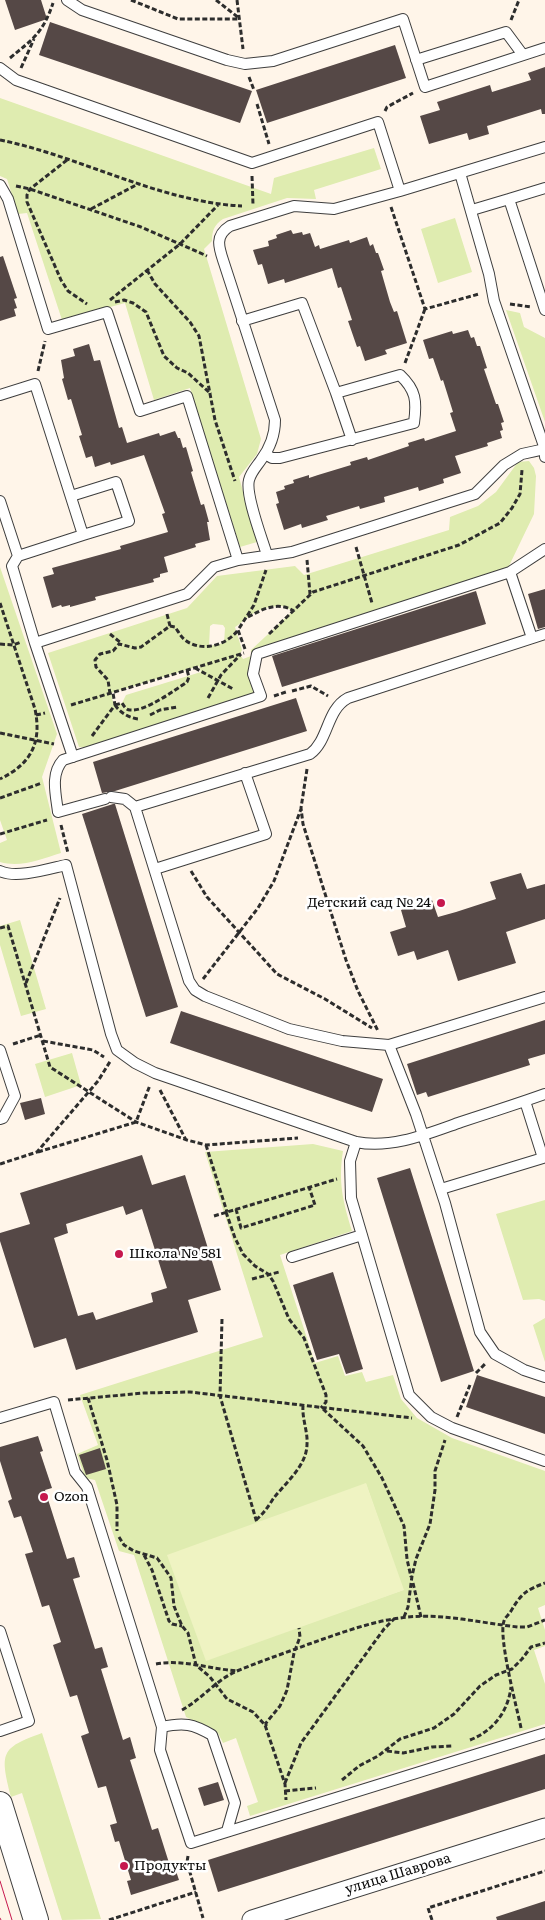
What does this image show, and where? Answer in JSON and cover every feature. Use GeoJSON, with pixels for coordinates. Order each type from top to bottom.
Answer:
{"type":"FeatureCollection","features":[{"type":"Feature","properties":{"kind":"street"},"geometry":{"type":"LineString","coordinates":[[0,1804],[36,1920]]}},
{"type":"Feature","properties":{"kind":"street","name":"улица Шаврова"},"geometry":{"type":"LineString","coordinates":[[252,1920],[545,1828]]}},
{"type":"Feature","properties":{"kind":"lane"},"geometry":{"type":"LineString","coordinates":[[67,0],[91,13],[227,60],[245,64],[273,61],[403,19],[425,87],[545,48]]}},
{"type":"Feature","properties":{"kind":"lane"},"geometry":{"type":"LineString","coordinates":[[416,60],[506,32],[524,55]]}},
{"type":"Feature","properties":{"kind":"lane"},"geometry":{"type":"LineString","coordinates":[[4,64],[16,80],[252,163],[378,122],[400,191]]}},
{"type":"Feature","properties":{"kind":"lane"},"geometry":{"type":"LineString","coordinates":[[267,555],[248,491],[249,480],[253,470],[265,454],[275,432],[275,420],[224,263],[219,239],[223,231],[230,226],[294,206],[334,209],[387,195],[545,147]]}},
{"type":"Feature","properties":{"kind":"lane"},"geometry":{"type":"LineString","coordinates":[[460,173],[472,210],[494,301],[545,449],[545,457]]}},
{"type":"Feature","properties":{"kind":"lane"},"geometry":{"type":"LineString","coordinates":[[4,184],[48,328],[107,312],[140,411],[187,396],[238,560]]}},
{"type":"Feature","properties":{"kind":"lane"},"geometry":{"type":"LineString","coordinates":[[472,210],[545,188]]}},
{"type":"Feature","properties":{"kind":"lane"},"geometry":{"type":"LineString","coordinates":[[509,199],[544,310]]}},
{"type":"Feature","properties":{"kind":"lane"},"geometry":{"type":"LineString","coordinates":[[242,321],[302,303],[352,440]]}},
{"type":"Feature","properties":{"kind":"lane"},"geometry":{"type":"LineString","coordinates":[[265,454],[272,458],[280,458],[414,423],[416,404],[410,385],[400,375],[336,393]]}},
{"type":"Feature","properties":{"kind":"lane"},"geometry":{"type":"LineString","coordinates":[[0,395],[35,384],[83,535]]}},
{"type":"Feature","properties":{"kind":"lane"},"geometry":{"type":"LineString","coordinates":[[35,643],[187,594],[214,567],[238,560],[292,552],[475,494],[504,465],[519,456],[545,449]]}},
{"type":"Feature","properties":{"kind":"lane"},"geometry":{"type":"LineString","coordinates":[[71,496],[116,482],[129,521],[18,556],[12,566],[35,643],[76,756]]}},
{"type":"Feature","properties":{"kind":"lane"},"geometry":{"type":"LineString","coordinates":[[0,502],[18,556]]}},
{"type":"Feature","properties":{"kind":"lane"},"geometry":{"type":"LineString","coordinates":[[545,549],[510,572],[257,654],[253,674],[261,696],[63,760],[57,767],[54,778],[59,814],[108,798],[125,799],[136,807],[189,981],[194,990],[204,996],[289,1029],[342,1041],[389,1045],[545,997]]}},
{"type":"Feature","properties":{"kind":"lane"},"geometry":{"type":"LineString","coordinates":[[510,572],[532,638]]}},
{"type":"Feature","properties":{"kind":"lane"},"geometry":{"type":"LineString","coordinates":[[136,807],[310,754],[318,748],[340,703],[357,695],[545,634]]}},
{"type":"Feature","properties":{"kind":"lane"},"geometry":{"type":"LineString","coordinates":[[155,869],[266,834],[245,773]]}},
{"type":"Feature","properties":{"kind":"lane"},"geometry":{"type":"LineString","coordinates":[[0,871],[5,874],[19,874],[66,865],[111,1034],[118,1050],[154,1075],[356,1142],[371,1145],[387,1144],[422,1135],[545,1094]]}},
{"type":"Feature","properties":{"kind":"lane"},"geometry":{"type":"LineString","coordinates":[[389,1045],[440,1189],[480,1332],[495,1354],[524,1370],[545,1377]]}},
{"type":"Feature","properties":{"kind":"lane"},"geometry":{"type":"LineString","coordinates":[[0,1119],[3,1118],[15,1096],[4,1048]]}},
{"type":"Feature","properties":{"kind":"lane"},"geometry":{"type":"LineString","coordinates":[[440,1189],[543,1158],[525,1101]]}},
{"type":"Feature","properties":{"kind":"lane"},"geometry":{"type":"LineString","coordinates":[[356,1142],[350,1161],[351,1198],[409,1395],[430,1417],[452,1428],[545,1461]]}},
{"type":"Feature","properties":{"kind":"lane"},"geometry":{"type":"LineString","coordinates":[[292,1257],[362,1235]]}},
{"type":"Feature","properties":{"kind":"lane"},"geometry":{"type":"LineString","coordinates":[[0,1418],[54,1402],[75,1472],[87,1487],[143,1667],[160,1723],[160,1750],[191,1843],[545,1733]]}},
{"type":"Feature","properties":{"kind":"lane"},"geometry":{"type":"LineString","coordinates":[[0,1631],[29,1721],[0,1731]]}},
{"type":"Feature","properties":{"kind":"lane"},"geometry":{"type":"LineString","coordinates":[[160,1723],[179,1723],[197,1726],[212,1735],[235,1803],[228,1831]]}},
{"type":"Feature","properties":{"kind":"path"},"geometry":{"type":"LineString","coordinates":[[16,80],[36,36],[47,20],[54,0]]}},
{"type":"Feature","properties":{"kind":"path"},"geometry":{"type":"LineString","coordinates":[[131,0],[178,19],[239,19]]}},
{"type":"Feature","properties":{"kind":"path"},"geometry":{"type":"LineString","coordinates":[[216,0],[239,19]]}},
{"type":"Feature","properties":{"kind":"path"},"geometry":{"type":"LineString","coordinates":[[236,0],[245,64],[254,90]]}},
{"type":"Feature","properties":{"kind":"path"},"geometry":{"type":"LineString","coordinates":[[506,32],[519,0]]}},
{"type":"Feature","properties":{"kind":"path"},"geometry":{"type":"LineString","coordinates":[[4,64],[36,36]]}},
{"type":"Feature","properties":{"kind":"path"},"geometry":{"type":"LineString","coordinates":[[378,122],[388,107],[425,87]]}},
{"type":"Feature","properties":{"kind":"path"},"geometry":{"type":"LineString","coordinates":[[257,104],[273,156]]}},
{"type":"Feature","properties":{"kind":"path"},"geometry":{"type":"LineString","coordinates":[[0,140],[25,145],[139,184],[218,205],[253,206]]}},
{"type":"Feature","properties":{"kind":"path"},"geometry":{"type":"LineString","coordinates":[[30,189],[67,160]]}},
{"type":"Feature","properties":{"kind":"path"},"geometry":{"type":"LineString","coordinates":[[252,163],[253,206],[256,218]]}},
{"type":"Feature","properties":{"kind":"path"},"geometry":{"type":"LineString","coordinates":[[4,184],[30,189],[141,227],[224,263]]}},
{"type":"Feature","properties":{"kind":"path"},"geometry":{"type":"LineString","coordinates":[[90,209],[139,184]]}},
{"type":"Feature","properties":{"kind":"path"},"geometry":{"type":"LineString","coordinates":[[387,195],[425,309],[400,375]]}},
{"type":"Feature","properties":{"kind":"path"},"geometry":{"type":"LineString","coordinates":[[107,312],[107,305],[110,299],[180,244],[218,205]]}},
{"type":"Feature","properties":{"kind":"path"},"geometry":{"type":"LineString","coordinates":[[147,270],[155,284],[190,322],[199,336],[225,454],[235,484],[248,491]]}},
{"type":"Feature","properties":{"kind":"path"},"geometry":{"type":"LineString","coordinates":[[425,309],[492,290]]}},
{"type":"Feature","properties":{"kind":"path"},"geometry":{"type":"LineString","coordinates":[[494,301],[544,310]]}},
{"type":"Feature","properties":{"kind":"path"},"geometry":{"type":"LineString","coordinates":[[35,384],[48,328]]}},
{"type":"Feature","properties":{"kind":"path"},"geometry":{"type":"LineString","coordinates":[[264,639],[310,594],[460,545],[500,523],[520,494],[522,472],[519,456]]}},
{"type":"Feature","properties":{"kind":"path"},"geometry":{"type":"LineString","coordinates":[[352,533],[376,616]]}},
{"type":"Feature","properties":{"kind":"path"},"geometry":{"type":"LineString","coordinates":[[306,548],[310,594]]}},
{"type":"Feature","properties":{"kind":"path"},"geometry":{"type":"LineString","coordinates":[[170,626],[175,627],[185,640],[192,644],[206,646],[226,642],[233,637],[246,618],[258,595],[266,570]]}},
{"type":"Feature","properties":{"kind":"path"},"geometry":{"type":"LineString","coordinates":[[0,603],[35,709],[38,724],[38,739],[33,751],[23,764],[9,775],[0,779]]}},
{"type":"Feature","properties":{"kind":"path"},"geometry":{"type":"LineString","coordinates":[[246,618],[271,606],[282,606],[294,611]]}},
{"type":"Feature","properties":{"kind":"path"},"geometry":{"type":"LineString","coordinates":[[167,614],[170,626]]}},
{"type":"Feature","properties":{"kind":"path"},"geometry":{"type":"LineString","coordinates":[[109,633],[121,643],[130,647],[141,647],[170,626]]}},
{"type":"Feature","properties":{"kind":"path"},"geometry":{"type":"LineString","coordinates":[[238,630],[244,653],[253,674]]}},
{"type":"Feature","properties":{"kind":"path"},"geometry":{"type":"LineString","coordinates":[[0,644],[13,645],[25,641],[35,643]]}},
{"type":"Feature","properties":{"kind":"path"},"geometry":{"type":"LineString","coordinates":[[121,643],[112,652],[100,654],[95,660],[96,667],[108,680],[115,705],[133,719],[145,718],[160,710],[180,707]]}},
{"type":"Feature","properties":{"kind":"path"},"geometry":{"type":"LineString","coordinates":[[58,709],[250,650]]}},
{"type":"Feature","properties":{"kind":"path"},"geometry":{"type":"LineString","coordinates":[[205,702],[217,680],[244,653]]}},
{"type":"Feature","properties":{"kind":"path"},"geometry":{"type":"LineString","coordinates":[[194,668],[251,699]]}},
{"type":"Feature","properties":{"kind":"path"},"geometry":{"type":"LineString","coordinates":[[0,733],[54,743],[76,756],[115,705],[122,703],[125,708],[132,710],[156,701],[187,682],[189,678],[187,670]]}},
{"type":"Feature","properties":{"kind":"path"},"geometry":{"type":"LineString","coordinates":[[292,691],[310,686],[340,703]]}},
{"type":"Feature","properties":{"kind":"path"},"geometry":{"type":"LineString","coordinates":[[194,990],[258,908],[274,881],[301,808],[310,754]]}},
{"type":"Feature","properties":{"kind":"path"},"geometry":{"type":"LineString","coordinates":[[0,798],[54,778]]}},
{"type":"Feature","properties":{"kind":"path"},"geometry":{"type":"LineString","coordinates":[[301,808],[303,824],[346,960],[358,991],[378,1032],[389,1045]]}},
{"type":"Feature","properties":{"kind":"path"},"geometry":{"type":"LineString","coordinates":[[0,834],[59,814],[68,851],[62,892],[25,984]]}},
{"type":"Feature","properties":{"kind":"path"},"geometry":{"type":"LineString","coordinates":[[185,860],[207,897],[277,974],[325,999],[378,1032]]}},
{"type":"Feature","properties":{"kind":"path"},"geometry":{"type":"LineString","coordinates":[[0,928],[8,926],[50,1067],[88,1092],[136,1122],[206,1145],[305,1138],[315,1128]]}},
{"type":"Feature","properties":{"kind":"path"},"geometry":{"type":"LineString","coordinates":[[4,1048],[41,1035]]}},
{"type":"Feature","properties":{"kind":"path"},"geometry":{"type":"LineString","coordinates":[[42,1040],[93,1050],[110,1061]]}},
{"type":"Feature","properties":{"kind":"path"},"geometry":{"type":"LineString","coordinates":[[37,1152],[88,1092],[118,1050]]}},
{"type":"Feature","properties":{"kind":"path"},"geometry":{"type":"LineString","coordinates":[[136,1122],[154,1075]]}},
{"type":"Feature","properties":{"kind":"path"},"geometry":{"type":"LineString","coordinates":[[154,1075],[187,1140]]}},
{"type":"Feature","properties":{"kind":"path"},"geometry":{"type":"LineString","coordinates":[[0,1164],[136,1122]]}},
{"type":"Feature","properties":{"kind":"path"},"geometry":{"type":"LineString","coordinates":[[206,1145],[235,1238],[243,1254],[255,1266],[268,1274],[276,1287],[280,1302],[289,1319],[304,1338],[326,1395],[326,1402],[322,1408]]}},
{"type":"Feature","properties":{"kind":"path"},"geometry":{"type":"LineString","coordinates":[[214,1216],[350,1176]]}},
{"type":"Feature","properties":{"kind":"path"},"geometry":{"type":"LineString","coordinates":[[236,1209],[242,1228],[315,1205],[309,1187]]}},
{"type":"Feature","properties":{"kind":"path"},"geometry":{"type":"LineString","coordinates":[[252,1279],[278,1272]]}},
{"type":"Feature","properties":{"kind":"path"},"geometry":{"type":"LineString","coordinates":[[222,1319],[220,1396],[257,1521],[286,1485],[306,1454],[307,1438],[303,1420],[303,1406]]}},
{"type":"Feature","properties":{"kind":"path"},"geometry":{"type":"LineString","coordinates":[[404,1617],[408,1607],[419,1550],[430,1524],[434,1507],[435,1471],[438,1458],[470,1385]]}},
{"type":"Feature","properties":{"kind":"path"},"geometry":{"type":"LineString","coordinates":[[54,1402],[144,1393],[190,1392],[409,1418],[430,1417]]}},
{"type":"Feature","properties":{"kind":"path"},"geometry":{"type":"LineString","coordinates":[[88,1398],[109,1469],[117,1505],[117,1533],[124,1545],[134,1551],[157,1558],[171,1578],[174,1606],[182,1626],[188,1633],[196,1665],[210,1677],[227,1698],[253,1712],[266,1727],[285,1784],[289,1812]]}},
{"type":"Feature","properties":{"kind":"path"},"geometry":{"type":"LineString","coordinates":[[322,1408],[363,1446],[382,1478],[404,1526],[407,1559],[421,1617]]}},
{"type":"Feature","properties":{"kind":"path"},"geometry":{"type":"LineString","coordinates":[[144,1554],[152,1570],[169,1621],[172,1624],[182,1626]]}},
{"type":"Feature","properties":{"kind":"path"},"geometry":{"type":"LineString","coordinates":[[524,1739],[508,1670],[503,1626],[504,1620],[516,1600],[524,1593],[545,1583]]}},
{"type":"Feature","properties":{"kind":"path"},"geometry":{"type":"LineString","coordinates":[[160,1723],[193,1704],[225,1676],[296,1648],[344,1632],[404,1617],[454,1618],[503,1626],[527,1626],[545,1620]]}},
{"type":"Feature","properties":{"kind":"path"},"geometry":{"type":"LineString","coordinates":[[285,1784],[301,1743],[384,1629],[394,1619]]}},
{"type":"Feature","properties":{"kind":"path"},"geometry":{"type":"LineString","coordinates":[[266,1727],[266,1722],[280,1706],[287,1690],[300,1637],[299,1628]]}},
{"type":"Feature","properties":{"kind":"path"},"geometry":{"type":"LineString","coordinates":[[340,1781],[400,1739],[434,1728],[454,1714],[480,1686],[496,1675],[508,1670],[522,1659],[531,1648],[545,1643]]}},
{"type":"Feature","properties":{"kind":"path"},"geometry":{"type":"LineString","coordinates":[[143,1667],[175,1661],[217,1670],[237,1671]]}},
{"type":"Feature","properties":{"kind":"path"},"geometry":{"type":"LineString","coordinates":[[466,1741],[487,1731],[503,1714],[508,1704],[511,1684]]}},
{"type":"Feature","properties":{"kind":"path"},"geometry":{"type":"LineString","coordinates":[[386,1750],[403,1753],[460,1744]]}},
{"type":"Feature","properties":{"kind":"path"},"geometry":{"type":"LineString","coordinates":[[285,1791],[323,1788]]}},
{"type":"Feature","properties":{"kind":"path"},"geometry":{"type":"LineString","coordinates":[[191,1843],[186,1862],[203,1918]]}},
{"type":"Feature","properties":{"kind":"path"},"geometry":{"type":"LineString","coordinates":[[432,1920],[428,1908],[545,1871]]}},
{"type":"Feature","properties":{"kind":"path"},"geometry":{"type":"LineString","coordinates":[[109,1920],[196,1892]]}},
{"type":"Feature","properties":{"kind":"green space"},"geometry":{"type":"Polygon","coordinates":[[[0,98],[271,194],[274,178],[374,148],[381,169],[314,190],[316,199],[287,198],[223,219],[213,231],[212,241],[204,249],[261,439],[257,454],[239,477],[257,542],[240,547],[190,388],[154,400],[125,303],[62,320],[27,213],[18,214],[7,179],[0,176],[0,98]]]}},
{"type":"Feature","properties":{"kind":"green space"},"geometry":{"type":"Polygon","coordinates":[[[455,218],[472,272],[438,283],[421,229],[455,218]]]}},
{"type":"Feature","properties":{"kind":"green space"},"geometry":{"type":"Polygon","coordinates":[[[506,310],[520,313],[524,327],[545,338],[545,422],[506,310]]]}},
{"type":"Feature","properties":{"kind":"green space"},"geometry":{"type":"Polygon","coordinates":[[[529,461],[534,468],[536,476],[534,514],[508,568],[255,651],[258,693],[87,747],[79,747],[48,653],[187,608],[217,576],[295,566],[304,575],[449,530],[450,517],[478,506],[496,492],[518,462],[529,461]],[[282,606],[260,610],[235,627],[242,650],[240,654],[243,659],[251,656],[251,650],[293,611],[282,606]],[[213,624],[210,626],[209,646],[224,643],[225,628],[223,625],[213,624]],[[199,666],[111,693],[114,706],[122,703],[126,695],[201,672],[199,666]]]}},
{"type":"Feature","properties":{"kind":"green space"},"geometry":{"type":"Polygon","coordinates":[[[0,567],[57,734],[42,777],[61,853],[31,862],[16,864],[0,862],[0,843],[7,840],[0,820],[0,567]]]}},
{"type":"Feature","properties":{"kind":"green space"},"geometry":{"type":"Polygon","coordinates":[[[20,920],[46,1009],[21,1016],[0,945],[0,926],[20,920]]]}},
{"type":"Feature","properties":{"kind":"green space"},"geometry":{"type":"Polygon","coordinates":[[[72,1053],[81,1085],[45,1097],[35,1064],[72,1053]]]}},
{"type":"Feature","properties":{"kind":"green space"},"geometry":{"type":"Polygon","coordinates":[[[313,1144],[343,1151],[342,1192],[352,1231],[280,1255],[315,1363],[338,1356],[345,1376],[362,1372],[366,1382],[393,1375],[401,1399],[417,1418],[452,1438],[545,1471],[545,1605],[538,1608],[545,1630],[545,1646],[534,1650],[545,1684],[545,1724],[250,1816],[247,1806],[258,1802],[236,1738],[223,1743],[218,1733],[186,1717],[134,1555],[119,1551],[95,1480],[85,1478],[77,1454],[98,1445],[80,1395],[263,1337],[205,1152],[313,1144]],[[366,1484],[257,1523],[206,1660],[403,1590],[366,1484]]]}},
{"type":"Feature","properties":{"kind":"green space"},"geometry":{"type":"Polygon","coordinates":[[[545,1200],[545,1301],[539,1299],[523,1300],[496,1214],[545,1200]]]}},
{"type":"Feature","properties":{"kind":"green space"},"geometry":{"type":"Polygon","coordinates":[[[545,1318],[545,1362],[533,1325],[545,1318]]]}},
{"type":"Feature","properties":{"kind":"green space"},"geometry":{"type":"Polygon","coordinates":[[[366,1483],[404,1590],[206,1661],[167,1555],[366,1483]]]}},
{"type":"Feature","properties":{"kind":"green space"},"geometry":{"type":"Polygon","coordinates":[[[42,1733],[101,1919],[62,1920],[22,1793],[11,1797],[5,1771],[7,1754],[18,1743],[42,1733]]]}},
{"type":"Feature","properties":{"kind":"building"},"geometry":{"type":"Polygon","coordinates":[[[5,0],[41,0],[47,19],[15,30],[5,0]]]}},
{"type":"Feature","properties":{"kind":"building"},"geometry":{"type":"Polygon","coordinates":[[[50,22],[252,91],[240,123],[39,55],[50,22]]]}},
{"type":"Feature","properties":{"kind":"building"},"geometry":{"type":"Polygon","coordinates":[[[395,45],[406,78],[267,123],[256,90],[395,45]]]}},
{"type":"Feature","properties":{"kind":"building"},"geometry":{"type":"Polygon","coordinates":[[[545,67],[545,114],[542,114],[541,109],[487,126],[489,134],[469,140],[467,133],[429,144],[420,116],[440,110],[437,102],[490,85],[492,92],[531,80],[528,73],[545,67]]]}},
{"type":"Feature","properties":{"kind":"building"},"geometry":{"type":"Polygon","coordinates":[[[291,230],[293,234],[302,232],[303,235],[310,233],[315,247],[319,245],[320,249],[349,240],[350,243],[367,237],[370,246],[373,244],[376,253],[378,253],[384,270],[381,271],[390,302],[394,312],[397,311],[407,343],[385,350],[387,354],[365,361],[360,346],[357,347],[348,321],[352,320],[341,287],[338,288],[332,268],[285,283],[284,279],[268,284],[262,264],[258,265],[253,250],[269,246],[268,241],[277,238],[276,235],[291,230]]]}},
{"type":"Feature","properties":{"kind":"building"},"geometry":{"type":"Polygon","coordinates":[[[3,256],[17,298],[14,299],[17,308],[14,309],[16,316],[0,321],[0,257],[3,256]]]}},
{"type":"Feature","properties":{"kind":"building"},"geometry":{"type":"Polygon","coordinates":[[[468,330],[471,338],[474,337],[477,346],[480,346],[487,368],[484,369],[504,422],[501,423],[503,430],[500,431],[502,438],[487,443],[488,446],[455,456],[461,473],[443,479],[444,483],[419,491],[418,487],[384,497],[385,502],[360,509],[359,506],[326,516],[328,520],[302,528],[301,524],[284,530],[276,504],[279,503],[276,492],[285,489],[284,486],[294,483],[293,480],[309,475],[309,478],[351,465],[350,462],[367,457],[368,460],[409,446],[408,443],[424,438],[425,441],[456,431],[450,413],[453,412],[443,380],[441,381],[433,358],[429,359],[423,340],[452,331],[453,334],[468,330]]]}},
{"type":"Feature","properties":{"kind":"building"},"geometry":{"type":"Polygon","coordinates":[[[89,344],[94,361],[100,360],[119,428],[122,427],[127,443],[159,433],[160,436],[175,431],[178,438],[180,438],[183,448],[186,447],[201,505],[204,504],[209,522],[207,522],[210,540],[195,544],[196,547],[164,557],[168,572],[160,574],[160,577],[153,579],[154,582],[95,597],[96,600],[70,607],[70,605],[62,607],[61,605],[52,608],[43,577],[54,574],[52,568],[121,549],[120,546],[168,532],[162,514],[165,513],[144,455],[111,465],[110,462],[95,467],[92,456],[86,458],[79,436],[82,435],[71,399],[68,400],[62,379],[64,378],[61,360],[75,356],[73,349],[89,344]]]}},
{"type":"Feature","properties":{"kind":"building"},"geometry":{"type":"Polygon","coordinates":[[[545,589],[545,627],[538,629],[528,594],[545,589]]]}},
{"type":"Feature","properties":{"kind":"building"},"geometry":{"type":"Polygon","coordinates":[[[476,591],[486,624],[282,687],[272,656],[476,591]]]}},
{"type":"Feature","properties":{"kind":"building"},"geometry":{"type":"Polygon","coordinates":[[[296,698],[307,731],[115,791],[102,793],[93,762],[296,698]]]}},
{"type":"Feature","properties":{"kind":"building"},"geometry":{"type":"Polygon","coordinates":[[[115,804],[178,1007],[146,1017],[82,814],[115,804]]]}},
{"type":"Feature","properties":{"kind":"building"},"geometry":{"type":"Polygon","coordinates":[[[521,873],[527,889],[545,884],[545,919],[506,932],[516,963],[458,981],[448,950],[417,960],[414,951],[398,956],[390,932],[406,927],[401,910],[432,900],[438,917],[456,912],[496,899],[490,882],[521,873]]]}},
{"type":"Feature","properties":{"kind":"building"},"geometry":{"type":"Polygon","coordinates":[[[181,1011],[383,1079],[372,1112],[170,1043],[181,1011]]]}},
{"type":"Feature","properties":{"kind":"building"},"geometry":{"type":"Polygon","coordinates":[[[545,1020],[545,1054],[528,1059],[530,1065],[428,1097],[426,1092],[417,1095],[407,1064],[545,1020]]]}},
{"type":"Feature","properties":{"kind":"building"},"geometry":{"type":"Polygon","coordinates":[[[41,1098],[45,1114],[25,1120],[20,1103],[41,1098]]]}},
{"type":"Feature","properties":{"kind":"building"},"geometry":{"type":"Polygon","coordinates":[[[142,1155],[152,1185],[185,1175],[221,1290],[188,1300],[198,1332],[76,1370],[66,1338],[34,1348],[0,1241],[0,1233],[30,1224],[20,1193],[142,1155]],[[123,1206],[66,1224],[68,1233],[54,1238],[78,1316],[93,1312],[96,1320],[153,1302],[151,1293],[167,1288],[142,1209],[126,1215],[123,1206]]]}},
{"type":"Feature","properties":{"kind":"building"},"geometry":{"type":"Polygon","coordinates":[[[410,1168],[474,1371],[441,1382],[377,1178],[410,1168]]]}},
{"type":"Feature","properties":{"kind":"building"},"geometry":{"type":"Polygon","coordinates":[[[333,1272],[363,1369],[346,1374],[339,1354],[317,1360],[293,1285],[333,1272]]]}},
{"type":"Feature","properties":{"kind":"building"},"geometry":{"type":"Polygon","coordinates":[[[477,1375],[545,1397],[545,1434],[466,1407],[477,1375]]]}},
{"type":"Feature","properties":{"kind":"building"},"geometry":{"type":"Polygon","coordinates":[[[38,1436],[43,1451],[40,1452],[52,1488],[45,1490],[67,1559],[74,1557],[80,1577],[73,1579],[95,1649],[102,1647],[108,1667],[101,1669],[123,1740],[130,1737],[136,1758],[130,1760],[152,1830],[158,1828],[170,1866],[174,1865],[179,1880],[131,1895],[127,1881],[131,1880],[119,1841],[115,1842],[110,1825],[117,1823],[106,1786],[98,1788],[81,1736],[89,1733],[77,1695],[70,1697],[53,1645],[61,1642],[49,1605],[42,1607],[25,1554],[33,1552],[21,1516],[14,1518],[8,1501],[12,1499],[0,1461],[0,1447],[38,1436]]]}},
{"type":"Feature","properties":{"kind":"building"},"geometry":{"type":"Polygon","coordinates":[[[100,1448],[106,1469],[86,1475],[79,1455],[100,1448]]]}},
{"type":"Feature","properties":{"kind":"building"},"geometry":{"type":"Polygon","coordinates":[[[545,1754],[545,1789],[218,1892],[208,1860],[545,1754]]]}},
{"type":"Feature","properties":{"kind":"building"},"geometry":{"type":"Polygon","coordinates":[[[218,1782],[224,1800],[204,1806],[198,1788],[218,1782]]]}},
{"type":"Feature","properties":{"kind":"building"},"geometry":{"type":"Polygon","coordinates":[[[545,1901],[545,1920],[497,1920],[496,1917],[545,1901]]]}},
{"type":"Feature","properties":{"kind":"tram line"},"geometry":{"type":"LineString","coordinates":[[0,1881],[12,1920]]}},
{"type":"Feature","properties":{"kind":"place","name":"Детский сад № 24"},"geometry":{"type":"Point","coordinates":[441,903]}},
{"type":"Feature","properties":{"kind":"place","name":"Школа № 581"},"geometry":{"type":"Point","coordinates":[119,1254]}},
{"type":"Feature","properties":{"kind":"place","name":"Ozon"},"geometry":{"type":"Point","coordinates":[44,1497]}},
{"type":"Feature","properties":{"kind":"place","name":"Продукты"},"geometry":{"type":"Point","coordinates":[124,1866]}}]}
